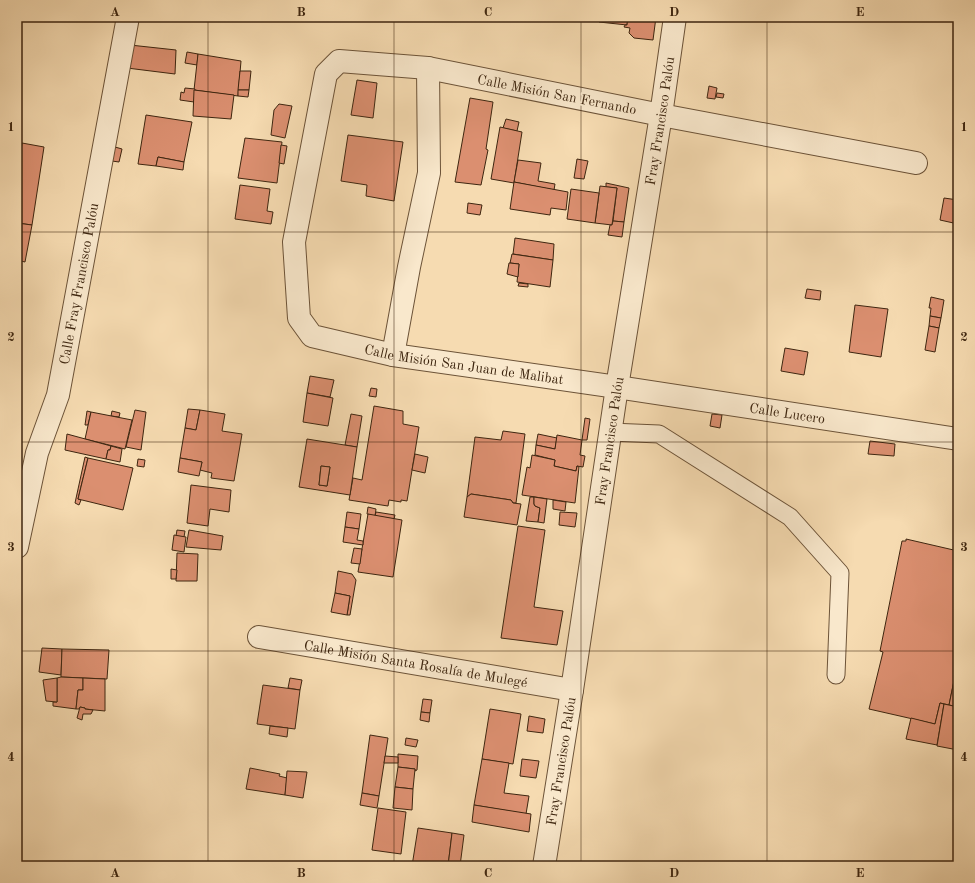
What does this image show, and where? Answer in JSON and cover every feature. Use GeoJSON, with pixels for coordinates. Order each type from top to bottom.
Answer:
{"type":"FeatureCollection","features":[{"type":"Feature","properties":{"kind":"street","name":"Calle Fray Francisco Palóu"},"geometry":{"type":"LineString","coordinates":[[17,547],[37,452],[58,395],[128,17]]}},
{"type":"Feature","properties":{"kind":"street","name":"Fray Francisco Palóu"},"geometry":{"type":"LineString","coordinates":[[544,866],[675,17]]}},
{"type":"Feature","properties":{"kind":"street","name":"Calle Misión San Fernando"},"geometry":{"type":"LineString","coordinates":[[312,336],[299,318],[294,242],[326,74],[339,61],[428,68],[660,115],[916,163]]}},
{"type":"Feature","properties":{"kind":"street"},"geometry":{"type":"LineString","coordinates":[[393,355],[409,266],[429,173],[428,68]]}},
{"type":"Feature","properties":{"kind":"street","name":"Calle Misión San Juan de Malibat"},"geometry":{"type":"LineString","coordinates":[[312,336],[393,355],[617,387]]}},
{"type":"Feature","properties":{"kind":"street","name":"Calle Lucero"},"geometry":{"type":"LineString","coordinates":[[617,387],[958,439]]}},
{"type":"Feature","properties":{"kind":"street","name":"Calle Misión Santa Rosalía de Mulegé"},"geometry":{"type":"LineString","coordinates":[[259,637],[572,690]]}},
{"type":"Feature","properties":{"kind":"lane"},"geometry":{"type":"LineString","coordinates":[[610,432],[659,434],[790,517],[840,574],[836,676]]}},
{"type":"Feature","properties":{"kind":"building"},"geometry":{"type":"Polygon","coordinates":[[[600,17],[628,17],[627,25],[599,22],[600,17]]]}},
{"type":"Feature","properties":{"kind":"building"},"geometry":{"type":"Polygon","coordinates":[[[628,17],[656,17],[653,40],[634,38],[629,33],[630,28],[624,27],[627,25],[628,17]]]}},
{"type":"Feature","properties":{"kind":"building"},"geometry":{"type":"Polygon","coordinates":[[[130,45],[176,50],[175,74],[127,68],[130,45]]]}},
{"type":"Feature","properties":{"kind":"building"},"geometry":{"type":"Polygon","coordinates":[[[187,52],[198,54],[197,65],[185,63],[187,52]]]}},
{"type":"Feature","properties":{"kind":"building"},"geometry":{"type":"Polygon","coordinates":[[[198,54],[241,61],[238,96],[194,90],[198,54]]]}},
{"type":"Feature","properties":{"kind":"building"},"geometry":{"type":"Polygon","coordinates":[[[240,71],[251,71],[249,90],[238,90],[240,71]]]}},
{"type":"Feature","properties":{"kind":"building"},"geometry":{"type":"Polygon","coordinates":[[[357,80],[377,83],[373,118],[351,115],[357,80]]]}},
{"type":"Feature","properties":{"kind":"building"},"geometry":{"type":"Polygon","coordinates":[[[709,86],[717,88],[715,99],[707,98],[709,86]]]}},
{"type":"Feature","properties":{"kind":"building"},"geometry":{"type":"Polygon","coordinates":[[[185,88],[195,89],[194,102],[180,100],[181,92],[184,93],[185,88]]]}},
{"type":"Feature","properties":{"kind":"building"},"geometry":{"type":"Polygon","coordinates":[[[194,90],[234,95],[231,119],[193,116],[194,90]]]}},
{"type":"Feature","properties":{"kind":"building"},"geometry":{"type":"Polygon","coordinates":[[[238,90],[249,90],[248,97],[238,96],[238,90]]]}},
{"type":"Feature","properties":{"kind":"building"},"geometry":{"type":"Polygon","coordinates":[[[717,93],[724,94],[723,98],[716,97],[717,93]]]}},
{"type":"Feature","properties":{"kind":"building"},"geometry":{"type":"Polygon","coordinates":[[[470,98],[493,102],[486,149],[488,150],[481,185],[455,182],[470,98]]]}},
{"type":"Feature","properties":{"kind":"building"},"geometry":{"type":"Polygon","coordinates":[[[279,104],[292,106],[285,138],[271,135],[274,110],[279,104]]]}},
{"type":"Feature","properties":{"kind":"building"},"geometry":{"type":"Polygon","coordinates":[[[146,115],[192,122],[184,162],[158,157],[156,166],[138,164],[146,115]]]}},
{"type":"Feature","properties":{"kind":"building"},"geometry":{"type":"Polygon","coordinates":[[[506,119],[519,122],[517,131],[503,128],[506,119]]]}},
{"type":"Feature","properties":{"kind":"building"},"geometry":{"type":"Polygon","coordinates":[[[500,127],[522,132],[514,183],[491,179],[500,127]]]}},
{"type":"Feature","properties":{"kind":"building"},"geometry":{"type":"Polygon","coordinates":[[[348,135],[403,142],[394,201],[366,196],[367,185],[341,181],[348,135]]]}},
{"type":"Feature","properties":{"kind":"building"},"geometry":{"type":"Polygon","coordinates":[[[245,138],[282,142],[277,183],[238,178],[245,138]]]}},
{"type":"Feature","properties":{"kind":"building"},"geometry":{"type":"Polygon","coordinates":[[[22,143],[44,147],[32,225],[17,223],[17,181],[22,143]]]}},
{"type":"Feature","properties":{"kind":"building"},"geometry":{"type":"Polygon","coordinates":[[[281,145],[287,146],[284,164],[279,163],[281,145]]]}},
{"type":"Feature","properties":{"kind":"building"},"geometry":{"type":"Polygon","coordinates":[[[115,147],[122,149],[119,162],[112,161],[115,147]]]}},
{"type":"Feature","properties":{"kind":"building"},"geometry":{"type":"Polygon","coordinates":[[[158,157],[184,162],[183,170],[156,166],[158,157]]]}},
{"type":"Feature","properties":{"kind":"building"},"geometry":{"type":"Polygon","coordinates":[[[577,159],[588,161],[584,179],[574,178],[577,159]]]}},
{"type":"Feature","properties":{"kind":"building"},"geometry":{"type":"Polygon","coordinates":[[[518,160],[541,163],[538,181],[555,184],[554,190],[514,182],[518,160]]]}},
{"type":"Feature","properties":{"kind":"building"},"geometry":{"type":"Polygon","coordinates":[[[514,182],[568,192],[566,210],[551,208],[550,215],[510,209],[514,182]]]}},
{"type":"Feature","properties":{"kind":"building"},"geometry":{"type":"Polygon","coordinates":[[[606,183],[629,188],[624,222],[613,221],[617,188],[606,187],[606,183]]]}},
{"type":"Feature","properties":{"kind":"building"},"geometry":{"type":"Polygon","coordinates":[[[240,185],[270,189],[267,211],[273,212],[271,224],[235,219],[240,185]]]}},
{"type":"Feature","properties":{"kind":"building"},"geometry":{"type":"Polygon","coordinates":[[[600,186],[617,188],[612,225],[595,223],[600,186]]]}},
{"type":"Feature","properties":{"kind":"building"},"geometry":{"type":"Polygon","coordinates":[[[571,189],[599,193],[595,223],[567,219],[571,189]]]}},
{"type":"Feature","properties":{"kind":"building"},"geometry":{"type":"Polygon","coordinates":[[[944,198],[958,200],[958,224],[940,220],[944,198]]]}},
{"type":"Feature","properties":{"kind":"building"},"geometry":{"type":"Polygon","coordinates":[[[468,203],[482,205],[480,215],[467,213],[468,203]]]}},
{"type":"Feature","properties":{"kind":"building"},"geometry":{"type":"Polygon","coordinates":[[[613,221],[624,222],[622,237],[608,235],[610,225],[612,225],[613,221]]]}},
{"type":"Feature","properties":{"kind":"building"},"geometry":{"type":"Polygon","coordinates":[[[17,223],[32,225],[25,262],[17,260],[17,223]]]}},
{"type":"Feature","properties":{"kind":"building"},"geometry":{"type":"Polygon","coordinates":[[[515,238],[554,244],[553,260],[513,254],[515,238]]]}},
{"type":"Feature","properties":{"kind":"building"},"geometry":{"type":"Polygon","coordinates":[[[512,254],[553,260],[550,287],[517,282],[519,264],[510,263],[512,254]]]}},
{"type":"Feature","properties":{"kind":"building"},"geometry":{"type":"Polygon","coordinates":[[[509,263],[519,264],[518,277],[507,274],[509,263]]]}},
{"type":"Feature","properties":{"kind":"building"},"geometry":{"type":"Polygon","coordinates":[[[519,283],[528,284],[528,287],[518,286],[519,283]]]}},
{"type":"Feature","properties":{"kind":"building"},"geometry":{"type":"Polygon","coordinates":[[[807,289],[821,291],[820,300],[805,298],[807,289]]]}},
{"type":"Feature","properties":{"kind":"building"},"geometry":{"type":"Polygon","coordinates":[[[931,297],[944,300],[941,318],[930,316],[931,308],[929,308],[931,297]]]}},
{"type":"Feature","properties":{"kind":"building"},"geometry":{"type":"Polygon","coordinates":[[[855,305],[888,309],[881,357],[849,352],[855,305]]]}},
{"type":"Feature","properties":{"kind":"building"},"geometry":{"type":"Polygon","coordinates":[[[930,316],[941,318],[939,328],[929,326],[930,316]]]}},
{"type":"Feature","properties":{"kind":"building"},"geometry":{"type":"Polygon","coordinates":[[[929,326],[939,328],[935,352],[925,350],[929,326]]]}},
{"type":"Feature","properties":{"kind":"building"},"geometry":{"type":"Polygon","coordinates":[[[785,348],[808,352],[804,375],[781,371],[785,348]]]}},
{"type":"Feature","properties":{"kind":"building"},"geometry":{"type":"Polygon","coordinates":[[[310,376],[334,380],[330,397],[307,393],[310,376]]]}},
{"type":"Feature","properties":{"kind":"building"},"geometry":{"type":"Polygon","coordinates":[[[371,388],[377,389],[376,397],[369,396],[371,388]]]}},
{"type":"Feature","properties":{"kind":"building"},"geometry":{"type":"Polygon","coordinates":[[[307,393],[333,398],[328,426],[303,422],[307,393]]]}},
{"type":"Feature","properties":{"kind":"building"},"geometry":{"type":"Polygon","coordinates":[[[374,406],[403,411],[403,424],[419,427],[407,501],[401,500],[401,502],[389,500],[388,506],[349,500],[353,478],[362,480],[374,406]]]}},
{"type":"Feature","properties":{"kind":"building"},"geometry":{"type":"Polygon","coordinates":[[[188,409],[200,410],[196,430],[185,428],[188,409]]]}},
{"type":"Feature","properties":{"kind":"building"},"geometry":{"type":"Polygon","coordinates":[[[135,410],[146,412],[141,450],[126,447],[135,410]]]}},
{"type":"Feature","properties":{"kind":"building"},"geometry":{"type":"Polygon","coordinates":[[[200,410],[225,414],[222,431],[242,434],[234,481],[211,478],[212,473],[200,470],[202,462],[180,458],[185,428],[196,430],[200,410]]]}},
{"type":"Feature","properties":{"kind":"building"},"geometry":{"type":"Polygon","coordinates":[[[87,411],[91,412],[88,425],[85,425],[87,411]]]}},
{"type":"Feature","properties":{"kind":"building"},"geometry":{"type":"Polygon","coordinates":[[[112,411],[120,413],[119,417],[111,416],[112,411]]]}},
{"type":"Feature","properties":{"kind":"building"},"geometry":{"type":"Polygon","coordinates":[[[91,412],[132,420],[125,449],[85,439],[91,412]]]}},
{"type":"Feature","properties":{"kind":"building"},"geometry":{"type":"Polygon","coordinates":[[[351,414],[362,416],[357,447],[345,445],[351,414]]]}},
{"type":"Feature","properties":{"kind":"building"},"geometry":{"type":"Polygon","coordinates":[[[712,414],[722,415],[720,428],[710,426],[712,414]]]}},
{"type":"Feature","properties":{"kind":"building"},"geometry":{"type":"Polygon","coordinates":[[[585,418],[590,419],[587,440],[582,440],[585,418]]]}},
{"type":"Feature","properties":{"kind":"building"},"geometry":{"type":"Polygon","coordinates":[[[503,431],[525,434],[516,503],[513,503],[511,500],[471,494],[467,497],[475,437],[501,440],[503,431]]]}},
{"type":"Feature","properties":{"kind":"building"},"geometry":{"type":"Polygon","coordinates":[[[67,434],[111,446],[110,450],[108,450],[106,459],[65,450],[67,434]]]}},
{"type":"Feature","properties":{"kind":"building"},"geometry":{"type":"Polygon","coordinates":[[[538,434],[557,438],[555,449],[536,445],[538,434]]]}},
{"type":"Feature","properties":{"kind":"building"},"geometry":{"type":"Polygon","coordinates":[[[557,435],[582,440],[580,455],[585,456],[583,467],[577,466],[576,471],[554,466],[555,460],[535,455],[536,445],[555,449],[557,435]]]}},
{"type":"Feature","properties":{"kind":"building"},"geometry":{"type":"Polygon","coordinates":[[[307,439],[357,447],[350,495],[299,487],[307,439]],[[321,466],[319,485],[327,486],[330,467],[321,466]]]}},
{"type":"Feature","properties":{"kind":"building"},"geometry":{"type":"Polygon","coordinates":[[[870,441],[895,444],[894,456],[868,454],[870,441]]]}},
{"type":"Feature","properties":{"kind":"building"},"geometry":{"type":"Polygon","coordinates":[[[111,446],[122,449],[120,462],[106,459],[108,450],[110,450],[111,446]]]}},
{"type":"Feature","properties":{"kind":"building"},"geometry":{"type":"Polygon","coordinates":[[[415,454],[428,457],[425,473],[412,470],[415,454]]]}},
{"type":"Feature","properties":{"kind":"building"},"geometry":{"type":"Polygon","coordinates":[[[532,455],[555,460],[554,466],[576,471],[577,466],[579,467],[575,503],[522,495],[527,467],[530,468],[532,455]]]}},
{"type":"Feature","properties":{"kind":"building"},"geometry":{"type":"Polygon","coordinates":[[[85,457],[88,458],[78,499],[81,500],[79,505],[75,503],[85,457]]]}},
{"type":"Feature","properties":{"kind":"building"},"geometry":{"type":"Polygon","coordinates":[[[88,458],[133,468],[123,510],[78,499],[88,458]]]}},
{"type":"Feature","properties":{"kind":"building"},"geometry":{"type":"Polygon","coordinates":[[[180,458],[202,462],[199,476],[178,472],[180,458]]]}},
{"type":"Feature","properties":{"kind":"building"},"geometry":{"type":"Polygon","coordinates":[[[138,459],[145,460],[144,467],[137,466],[138,459]]]}},
{"type":"Feature","properties":{"kind":"building"},"geometry":{"type":"Polygon","coordinates":[[[321,466],[330,467],[327,486],[319,485],[321,466]]]}},
{"type":"Feature","properties":{"kind":"building"},"geometry":{"type":"Polygon","coordinates":[[[191,485],[231,490],[229,512],[210,509],[208,526],[187,523],[191,485]]]}},
{"type":"Feature","properties":{"kind":"building"},"geometry":{"type":"Polygon","coordinates":[[[471,494],[511,500],[513,503],[521,504],[517,525],[464,517],[467,497],[471,494]]]}},
{"type":"Feature","properties":{"kind":"building"},"geometry":{"type":"Polygon","coordinates":[[[530,497],[534,497],[535,506],[540,508],[538,522],[526,521],[530,497]]]}},
{"type":"Feature","properties":{"kind":"building"},"geometry":{"type":"Polygon","coordinates":[[[534,497],[547,499],[544,523],[538,522],[540,508],[535,506],[534,497]]]}},
{"type":"Feature","properties":{"kind":"building"},"geometry":{"type":"Polygon","coordinates":[[[553,500],[566,502],[565,511],[553,509],[553,500]]]}},
{"type":"Feature","properties":{"kind":"building"},"geometry":{"type":"Polygon","coordinates":[[[368,507],[376,509],[375,516],[367,514],[368,507]]]}},
{"type":"Feature","properties":{"kind":"building"},"geometry":{"type":"Polygon","coordinates":[[[347,512],[361,514],[359,529],[345,527],[347,512]]]}},
{"type":"Feature","properties":{"kind":"building"},"geometry":{"type":"Polygon","coordinates":[[[376,512],[395,515],[394,519],[375,516],[376,512]]]}},
{"type":"Feature","properties":{"kind":"building"},"geometry":{"type":"Polygon","coordinates":[[[560,512],[577,513],[575,527],[559,525],[560,512]]]}},
{"type":"Feature","properties":{"kind":"building"},"geometry":{"type":"Polygon","coordinates":[[[368,514],[402,520],[393,577],[358,572],[368,514]]]}},
{"type":"Feature","properties":{"kind":"building"},"geometry":{"type":"Polygon","coordinates":[[[518,526],[545,530],[534,607],[563,611],[557,645],[501,638],[518,526]]]}},
{"type":"Feature","properties":{"kind":"building"},"geometry":{"type":"Polygon","coordinates":[[[345,527],[359,529],[357,540],[363,541],[363,545],[343,542],[345,527]]]}},
{"type":"Feature","properties":{"kind":"building"},"geometry":{"type":"Polygon","coordinates":[[[177,530],[185,531],[184,537],[176,536],[177,530]]]}},
{"type":"Feature","properties":{"kind":"building"},"geometry":{"type":"Polygon","coordinates":[[[189,530],[223,536],[221,550],[186,547],[189,530]]]}},
{"type":"Feature","properties":{"kind":"building"},"geometry":{"type":"Polygon","coordinates":[[[174,535],[186,537],[184,552],[172,550],[174,535]]]}},
{"type":"Feature","properties":{"kind":"building"},"geometry":{"type":"Polygon","coordinates":[[[906,539],[958,551],[958,671],[956,671],[949,705],[940,703],[935,724],[869,709],[883,652],[880,651],[902,541],[906,541],[906,539]]]}},
{"type":"Feature","properties":{"kind":"building"},"geometry":{"type":"Polygon","coordinates":[[[354,548],[362,549],[360,564],[351,563],[354,548]]]}},
{"type":"Feature","properties":{"kind":"building"},"geometry":{"type":"Polygon","coordinates":[[[177,553],[198,554],[197,581],[176,581],[177,553]]]}},
{"type":"Feature","properties":{"kind":"building"},"geometry":{"type":"Polygon","coordinates":[[[171,569],[177,570],[176,579],[171,579],[171,569]]]}},
{"type":"Feature","properties":{"kind":"building"},"geometry":{"type":"Polygon","coordinates":[[[338,571],[352,574],[356,580],[350,615],[347,615],[350,596],[335,593],[338,571]]]}},
{"type":"Feature","properties":{"kind":"building"},"geometry":{"type":"Polygon","coordinates":[[[335,593],[350,596],[347,615],[331,612],[335,593]]]}},
{"type":"Feature","properties":{"kind":"building"},"geometry":{"type":"Polygon","coordinates":[[[42,648],[62,649],[61,675],[39,672],[42,648]]]}},
{"type":"Feature","properties":{"kind":"building"},"geometry":{"type":"Polygon","coordinates":[[[62,649],[109,650],[107,679],[61,677],[62,649]]]}},
{"type":"Feature","properties":{"kind":"building"},"geometry":{"type":"Polygon","coordinates":[[[956,671],[958,671],[958,707],[949,705],[956,671]]]}},
{"type":"Feature","properties":{"kind":"building"},"geometry":{"type":"Polygon","coordinates":[[[57,678],[83,678],[83,690],[78,690],[76,709],[53,706],[53,702],[57,702],[57,678]]]}},
{"type":"Feature","properties":{"kind":"building"},"geometry":{"type":"Polygon","coordinates":[[[57,678],[57,702],[46,701],[43,680],[57,678]]]}},
{"type":"Feature","properties":{"kind":"building"},"geometry":{"type":"Polygon","coordinates":[[[83,678],[105,679],[105,711],[80,707],[79,709],[76,709],[78,690],[83,690],[83,678]]]}},
{"type":"Feature","properties":{"kind":"building"},"geometry":{"type":"Polygon","coordinates":[[[290,678],[302,680],[300,690],[288,688],[290,678]]]}},
{"type":"Feature","properties":{"kind":"building"},"geometry":{"type":"Polygon","coordinates":[[[263,685],[300,690],[295,729],[257,724],[263,685]]]}},
{"type":"Feature","properties":{"kind":"building"},"geometry":{"type":"Polygon","coordinates":[[[423,699],[432,700],[430,713],[421,712],[423,699]]]}},
{"type":"Feature","properties":{"kind":"building"},"geometry":{"type":"Polygon","coordinates":[[[940,703],[944,704],[937,745],[906,739],[911,718],[935,724],[940,703]]]}},
{"type":"Feature","properties":{"kind":"building"},"geometry":{"type":"Polygon","coordinates":[[[944,704],[958,707],[958,750],[937,746],[944,704]]]}},
{"type":"Feature","properties":{"kind":"building"},"geometry":{"type":"Polygon","coordinates":[[[80,707],[93,710],[91,714],[83,714],[82,720],[77,718],[80,707]]]}},
{"type":"Feature","properties":{"kind":"building"},"geometry":{"type":"Polygon","coordinates":[[[490,709],[521,714],[513,764],[482,759],[490,709]]]}},
{"type":"Feature","properties":{"kind":"building"},"geometry":{"type":"Polygon","coordinates":[[[421,712],[430,713],[429,722],[420,720],[421,712]]]}},
{"type":"Feature","properties":{"kind":"building"},"geometry":{"type":"Polygon","coordinates":[[[529,716],[545,719],[543,733],[527,731],[529,716]]]}},
{"type":"Feature","properties":{"kind":"building"},"geometry":{"type":"Polygon","coordinates":[[[270,726],[288,728],[287,737],[269,734],[270,726]]]}},
{"type":"Feature","properties":{"kind":"building"},"geometry":{"type":"Polygon","coordinates":[[[370,735],[388,738],[379,796],[362,793],[370,735]]]}},
{"type":"Feature","properties":{"kind":"building"},"geometry":{"type":"Polygon","coordinates":[[[406,738],[418,740],[416,747],[405,745],[406,738]]]}},
{"type":"Feature","properties":{"kind":"building"},"geometry":{"type":"Polygon","coordinates":[[[398,754],[418,756],[417,770],[415,771],[415,769],[398,767],[398,754]]]}},
{"type":"Feature","properties":{"kind":"building"},"geometry":{"type":"Polygon","coordinates":[[[385,756],[398,757],[398,763],[384,763],[385,756]]]}},
{"type":"Feature","properties":{"kind":"building"},"geometry":{"type":"Polygon","coordinates":[[[482,759],[509,763],[504,793],[529,796],[526,814],[474,805],[482,759]]]}},
{"type":"Feature","properties":{"kind":"building"},"geometry":{"type":"Polygon","coordinates":[[[522,759],[539,761],[536,778],[520,776],[522,759]]]}},
{"type":"Feature","properties":{"kind":"building"},"geometry":{"type":"Polygon","coordinates":[[[398,767],[415,769],[413,789],[395,787],[398,767]]]}},
{"type":"Feature","properties":{"kind":"building"},"geometry":{"type":"Polygon","coordinates":[[[250,768],[280,774],[279,776],[287,778],[285,795],[246,789],[250,768]]]}},
{"type":"Feature","properties":{"kind":"building"},"geometry":{"type":"Polygon","coordinates":[[[287,771],[307,772],[303,798],[285,795],[287,771]]]}},
{"type":"Feature","properties":{"kind":"building"},"geometry":{"type":"Polygon","coordinates":[[[395,787],[413,789],[412,810],[393,808],[395,787]]]}},
{"type":"Feature","properties":{"kind":"building"},"geometry":{"type":"Polygon","coordinates":[[[362,793],[379,796],[377,808],[360,805],[362,793]]]}},
{"type":"Feature","properties":{"kind":"building"},"geometry":{"type":"Polygon","coordinates":[[[474,805],[531,814],[529,832],[472,822],[474,805]]]}},
{"type":"Feature","properties":{"kind":"building"},"geometry":{"type":"Polygon","coordinates":[[[378,808],[406,812],[401,854],[372,850],[378,808]]]}},
{"type":"Feature","properties":{"kind":"building"},"geometry":{"type":"Polygon","coordinates":[[[418,828],[452,833],[448,866],[412,866],[418,828]]]}},
{"type":"Feature","properties":{"kind":"building"},"geometry":{"type":"Polygon","coordinates":[[[452,833],[464,835],[460,866],[448,866],[452,833]]]}}]}
